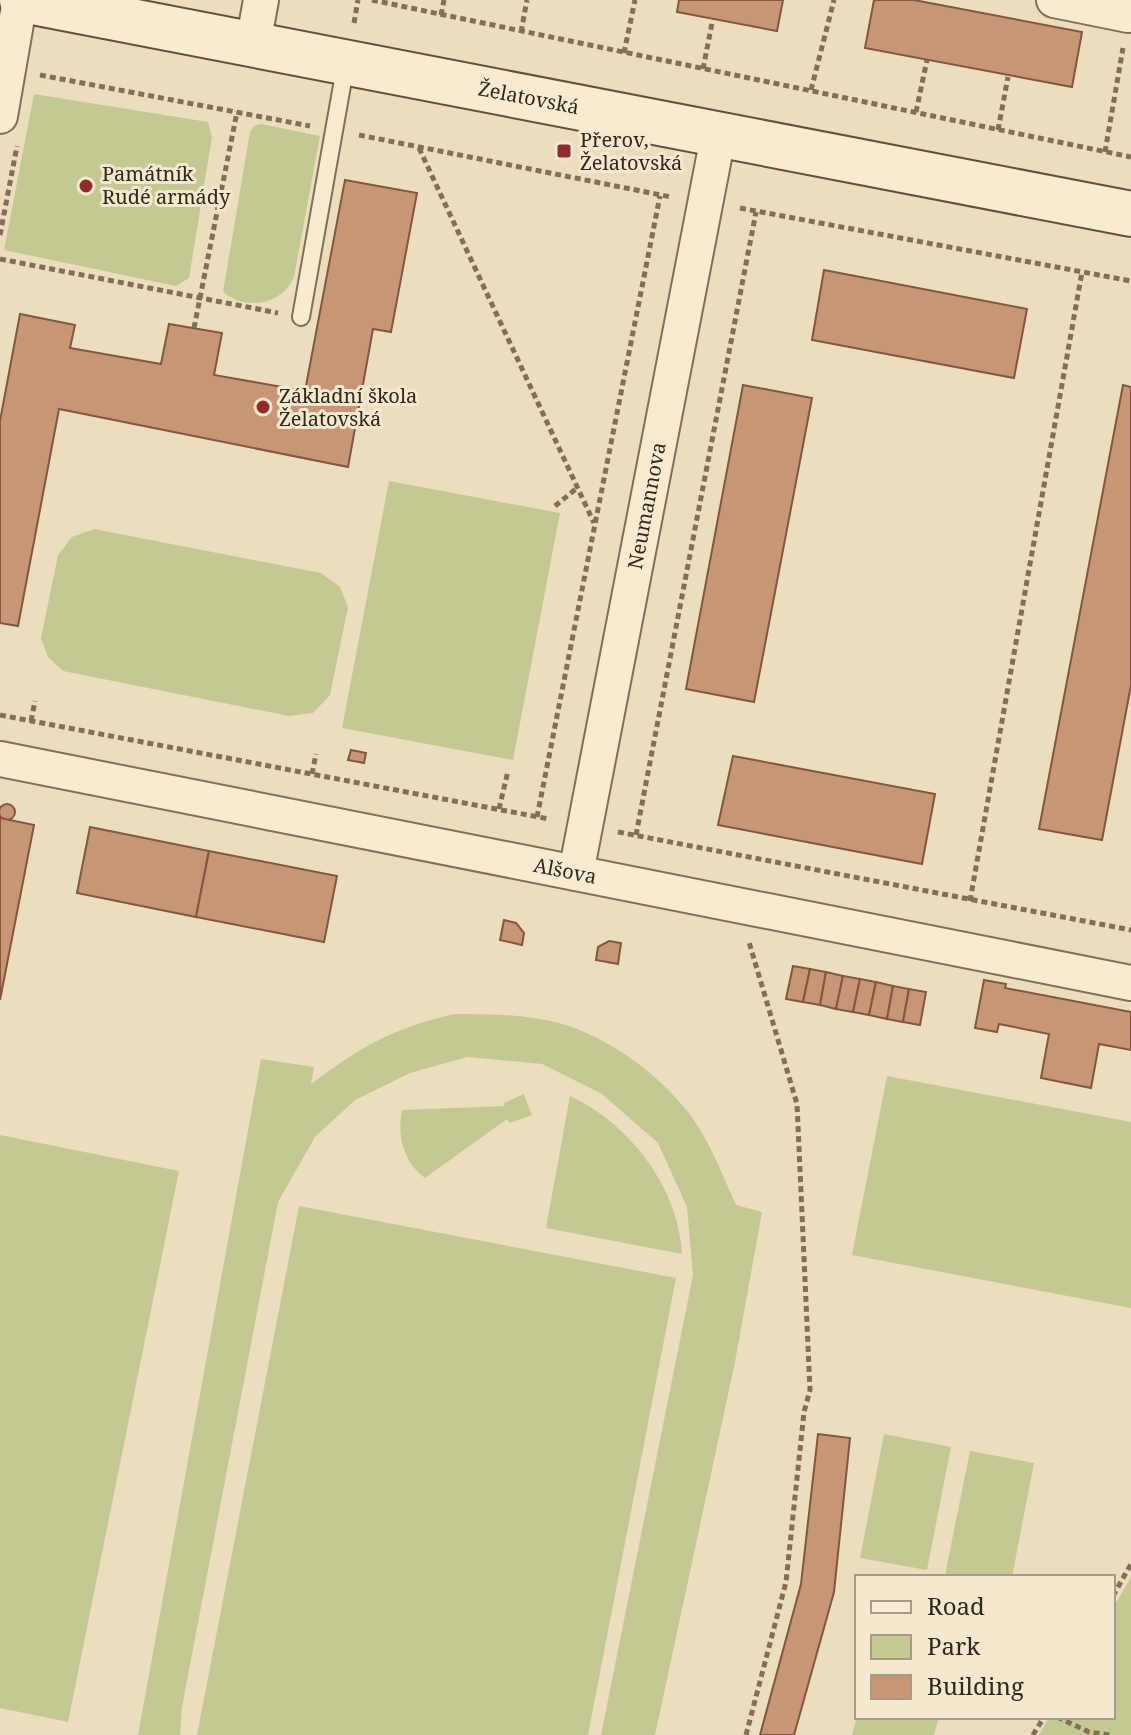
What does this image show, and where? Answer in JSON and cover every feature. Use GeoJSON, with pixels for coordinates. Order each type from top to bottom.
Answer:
{"type":"FeatureCollection","features":[{"type":"Feature","properties":{"kind":"main road","name":"Želatovská"},"geometry":{"type":"LineString","coordinates":[[21,0],[253,44],[349,47],[718,137],[1131,214]]}},
{"type":"Feature","properties":{"kind":"street"},"geometry":{"type":"LineString","coordinates":[[10,124],[10,70],[21,0]]}},
{"type":"Feature","properties":{"kind":"street"},"geometry":{"type":"LineString","coordinates":[[253,44],[261,0]]}},
{"type":"Feature","properties":{"kind":"street"},"geometry":{"type":"LineString","coordinates":[[1054,0],[1130,8]]}},
{"type":"Feature","properties":{"kind":"street","name":"Neumannova"},"geometry":{"type":"LineString","coordinates":[[576,873],[718,137]]}},
{"type":"Feature","properties":{"kind":"street","name":"Alšova"},"geometry":{"type":"LineString","coordinates":[[0,759],[1131,983]]}},
{"type":"Feature","properties":{"kind":"lane"},"geometry":{"type":"LineString","coordinates":[[301,317],[349,47]]}},
{"type":"Feature","properties":{"kind":"path"},"geometry":{"type":"LineString","coordinates":[[349,47],[358,0]]}},
{"type":"Feature","properties":{"kind":"path"},"geometry":{"type":"LineString","coordinates":[[372,0],[1131,157]]}},
{"type":"Feature","properties":{"kind":"path"},"geometry":{"type":"LineString","coordinates":[[441,15],[444,0]]}},
{"type":"Feature","properties":{"kind":"path"},"geometry":{"type":"LineString","coordinates":[[521,32],[527,0]]}},
{"type":"Feature","properties":{"kind":"path"},"geometry":{"type":"LineString","coordinates":[[624,53],[635,0]]}},
{"type":"Feature","properties":{"kind":"path"},"geometry":{"type":"LineString","coordinates":[[811,90],[834,0]]}},
{"type":"Feature","properties":{"kind":"path"},"geometry":{"type":"LineString","coordinates":[[703,69],[712,23]]}},
{"type":"Feature","properties":{"kind":"path"},"geometry":{"type":"LineString","coordinates":[[916,112],[927,60]]}},
{"type":"Feature","properties":{"kind":"path"},"geometry":{"type":"LineString","coordinates":[[1105,152],[1119,68]]}},
{"type":"Feature","properties":{"kind":"path"},"geometry":{"type":"LineString","coordinates":[[10,70],[660,196],[1131,281]]}},
{"type":"Feature","properties":{"kind":"path"},"geometry":{"type":"LineString","coordinates":[[998,130],[1008,77]]}},
{"type":"Feature","properties":{"kind":"path"},"geometry":{"type":"LineString","coordinates":[[194,328],[237,112]]}},
{"type":"Feature","properties":{"kind":"path"},"geometry":{"type":"LineString","coordinates":[[0,235],[10,124]]}},
{"type":"Feature","properties":{"kind":"path"},"geometry":{"type":"LineString","coordinates":[[418,148],[595,524]]}},
{"type":"Feature","properties":{"kind":"path"},"geometry":{"type":"LineString","coordinates":[[537,817],[660,196]]}},
{"type":"Feature","properties":{"kind":"path"},"geometry":{"type":"LineString","coordinates":[[636,835],[756,212]]}},
{"type":"Feature","properties":{"kind":"path"},"geometry":{"type":"LineString","coordinates":[[0,259],[301,317]]}},
{"type":"Feature","properties":{"kind":"path"},"geometry":{"type":"LineString","coordinates":[[970,901],[1082,272]]}},
{"type":"Feature","properties":{"kind":"path"},"geometry":{"type":"LineString","coordinates":[[555,506],[577,488]]}},
{"type":"Feature","properties":{"kind":"path"},"geometry":{"type":"LineString","coordinates":[[31,721],[35,701]]}},
{"type":"Feature","properties":{"kind":"path"},"geometry":{"type":"LineString","coordinates":[[312,774],[316,754]]}},
{"type":"Feature","properties":{"kind":"path"},"geometry":{"type":"LineString","coordinates":[[499,809],[508,771]]}},
{"type":"Feature","properties":{"kind":"path"},"geometry":{"type":"LineString","coordinates":[[746,1735],[786,1582],[804,1412],[810,1390],[797,1104],[750,946],[747,907]]}},
{"type":"Feature","properties":{"kind":"path"},"geometry":{"type":"LineString","coordinates":[[1115,1592],[1131,1564]]}},
{"type":"Feature","properties":{"kind":"path"},"geometry":{"type":"LineString","coordinates":[[1061,1719],[1089,1732],[1110,1735]]}},
{"type":"Feature","properties":{"kind":"green space"},"geometry":{"type":"Polygon","coordinates":[[[34,94],[208,122],[212,137],[189,278],[176,286],[4,250],[34,94]]]}},
{"type":"Feature","properties":{"kind":"green space"},"geometry":{"type":"Polygon","coordinates":[[[261,124],[320,136],[294,277],[281,294],[252,303],[242,302],[223,292],[250,132],[254,126],[261,124]]]}},
{"type":"Feature","properties":{"kind":"green space"},"geometry":{"type":"Polygon","coordinates":[[[389,481],[560,513],[513,760],[342,728],[389,481]]]}},
{"type":"Feature","properties":{"kind":"green space"},"geometry":{"type":"Polygon","coordinates":[[[94,529],[321,573],[340,587],[348,607],[330,695],[313,713],[289,716],[63,671],[48,657],[41,638],[58,555],[72,537],[94,529]]]}},
{"type":"Feature","properties":{"kind":"green space"},"geometry":{"type":"Polygon","coordinates":[[[454,1014],[511,1015],[546,1020],[606,1042],[659,1081],[696,1122],[736,1205],[762,1212],[735,1362],[655,1735],[601,1735],[693,1275],[687,1207],[658,1143],[602,1094],[542,1064],[467,1057],[410,1073],[355,1100],[315,1137],[278,1202],[182,1707],[180,1735],[138,1735],[261,1059],[314,1067],[311,1084],[378,1040],[454,1014]]]}},
{"type":"Feature","properties":{"kind":"green space"},"geometry":{"type":"Polygon","coordinates":[[[887,1076],[1131,1122],[1131,1308],[852,1255],[887,1076]]]}},
{"type":"Feature","properties":{"kind":"green space"},"geometry":{"type":"Polygon","coordinates":[[[524,1094],[532,1115],[510,1123],[507,1119],[425,1178],[411,1164],[401,1138],[402,1110],[504,1106],[504,1103],[524,1094]]]}},
{"type":"Feature","properties":{"kind":"green space"},"geometry":{"type":"Polygon","coordinates":[[[570,1096],[612,1123],[647,1160],[671,1205],[682,1254],[546,1228],[570,1096]]]}},
{"type":"Feature","properties":{"kind":"green space"},"geometry":{"type":"Polygon","coordinates":[[[0,1135],[179,1171],[68,1722],[0,1708],[0,1135]]]}},
{"type":"Feature","properties":{"kind":"green space"},"geometry":{"type":"Polygon","coordinates":[[[299,1206],[676,1278],[588,1735],[197,1735],[299,1206]]]}},
{"type":"Feature","properties":{"kind":"green space"},"geometry":{"type":"Polygon","coordinates":[[[884,1434],[951,1447],[927,1570],[860,1558],[884,1434]]]}},
{"type":"Feature","properties":{"kind":"green space"},"geometry":{"type":"Polygon","coordinates":[[[970,1451],[1034,1463],[1012,1575],[945,1575],[970,1451]]]}},
{"type":"Feature","properties":{"kind":"green space"},"geometry":{"type":"Polygon","coordinates":[[[1131,1577],[1131,1735],[1039,1735],[1048,1719],[1115,1719],[1115,1605],[1131,1577]]]}},
{"type":"Feature","properties":{"kind":"green space"},"geometry":{"type":"Polygon","coordinates":[[[856,1719],[938,1719],[934,1735],[852,1735],[856,1719]]]}},
{"type":"Feature","properties":{"kind":"building"},"geometry":{"type":"Polygon","coordinates":[[[679,0],[783,0],[777,31],[677,12],[679,0]]]}},
{"type":"Feature","properties":{"kind":"building"},"geometry":{"type":"Polygon","coordinates":[[[874,0],[914,0],[1082,32],[1072,87],[865,48],[874,0]]]}},
{"type":"Feature","properties":{"kind":"building"},"geometry":{"type":"Polygon","coordinates":[[[345,180],[417,193],[391,332],[373,329],[348,467],[59,409],[18,626],[0,623],[0,421],[20,314],[75,325],[70,348],[161,364],[169,324],[222,333],[214,375],[305,391],[345,180]]]}},
{"type":"Feature","properties":{"kind":"building"},"geometry":{"type":"Polygon","coordinates":[[[824,270],[1027,309],[1014,378],[812,340],[824,270]]]}},
{"type":"Feature","properties":{"kind":"building"},"geometry":{"type":"Polygon","coordinates":[[[743,385],[812,398],[754,702],[686,689],[743,385]]]}},
{"type":"Feature","properties":{"kind":"building"},"geometry":{"type":"Polygon","coordinates":[[[1123,385],[1131,387],[1131,685],[1102,840],[1039,829],[1123,385]]]}},
{"type":"Feature","properties":{"kind":"building"},"geometry":{"type":"Polygon","coordinates":[[[351,750],[366,753],[364,763],[348,760],[351,750]]]}},
{"type":"Feature","properties":{"kind":"building"},"geometry":{"type":"Polygon","coordinates":[[[733,756],[935,794],[922,864],[718,825],[733,756]]]}},
{"type":"Feature","properties":{"kind":"building"},"geometry":{"type":"Polygon","coordinates":[[[7,804],[13,806],[13,818],[7,820],[1,818],[-1,812],[1,806],[7,804]]]}},
{"type":"Feature","properties":{"kind":"building"},"geometry":{"type":"Polygon","coordinates":[[[0,818],[34,825],[0,1000],[0,818]]]}},
{"type":"Feature","properties":{"kind":"building"},"geometry":{"type":"Polygon","coordinates":[[[90,827],[209,851],[196,917],[77,893],[90,827]]]}},
{"type":"Feature","properties":{"kind":"building"},"geometry":{"type":"Polygon","coordinates":[[[209,851],[337,876],[324,942],[196,917],[209,851]]]}},
{"type":"Feature","properties":{"kind":"building"},"geometry":{"type":"Polygon","coordinates":[[[504,920],[516,923],[524,933],[522,945],[500,940],[504,920]]]}},
{"type":"Feature","properties":{"kind":"building"},"geometry":{"type":"Polygon","coordinates":[[[609,941],[621,943],[618,964],[596,960],[598,947],[609,941]]]}},
{"type":"Feature","properties":{"kind":"building"},"geometry":{"type":"Polygon","coordinates":[[[793,966],[810,969],[803,1002],[786,999],[793,966]]]}},
{"type":"Feature","properties":{"kind":"building"},"geometry":{"type":"Polygon","coordinates":[[[810,969],[826,972],[820,1005],[803,1002],[810,969]]]}},
{"type":"Feature","properties":{"kind":"building"},"geometry":{"type":"Polygon","coordinates":[[[826,972],[843,976],[836,1009],[820,1005],[826,972]]]}},
{"type":"Feature","properties":{"kind":"building"},"geometry":{"type":"Polygon","coordinates":[[[843,976],[860,979],[853,1012],[836,1009],[843,976]]]}},
{"type":"Feature","properties":{"kind":"building"},"geometry":{"type":"Polygon","coordinates":[[[860,979],[876,982],[869,1015],[853,1012],[860,979]]]}},
{"type":"Feature","properties":{"kind":"building"},"geometry":{"type":"Polygon","coordinates":[[[984,980],[1006,984],[1005,988],[1131,1012],[1131,1050],[1099,1044],[1091,1088],[1041,1078],[1049,1034],[999,1024],[997,1032],[975,1028],[984,980]]]}},
{"type":"Feature","properties":{"kind":"building"},"geometry":{"type":"Polygon","coordinates":[[[876,982],[893,986],[887,1019],[869,1015],[876,982]]]}},
{"type":"Feature","properties":{"kind":"building"},"geometry":{"type":"Polygon","coordinates":[[[893,986],[909,989],[903,1022],[887,1019],[893,986]]]}},
{"type":"Feature","properties":{"kind":"building"},"geometry":{"type":"Polygon","coordinates":[[[909,989],[926,992],[920,1025],[903,1022],[909,989]]]}},
{"type":"Feature","properties":{"kind":"building"},"geometry":{"type":"Polygon","coordinates":[[[818,1434],[850,1438],[834,1592],[794,1735],[760,1735],[801,1584],[818,1434]]]}},
{"type":"Feature","properties":{"kind":"place","name":"Přerov, Želatovská"},"geometry":{"type":"Point","coordinates":[564,151]}},
{"type":"Feature","properties":{"kind":"place","name":"Památník Rudé armády"},"geometry":{"type":"Point","coordinates":[86,186]}},
{"type":"Feature","properties":{"kind":"place","name":"Základní škola Želatovská"},"geometry":{"type":"Point","coordinates":[263,407]}}]}
